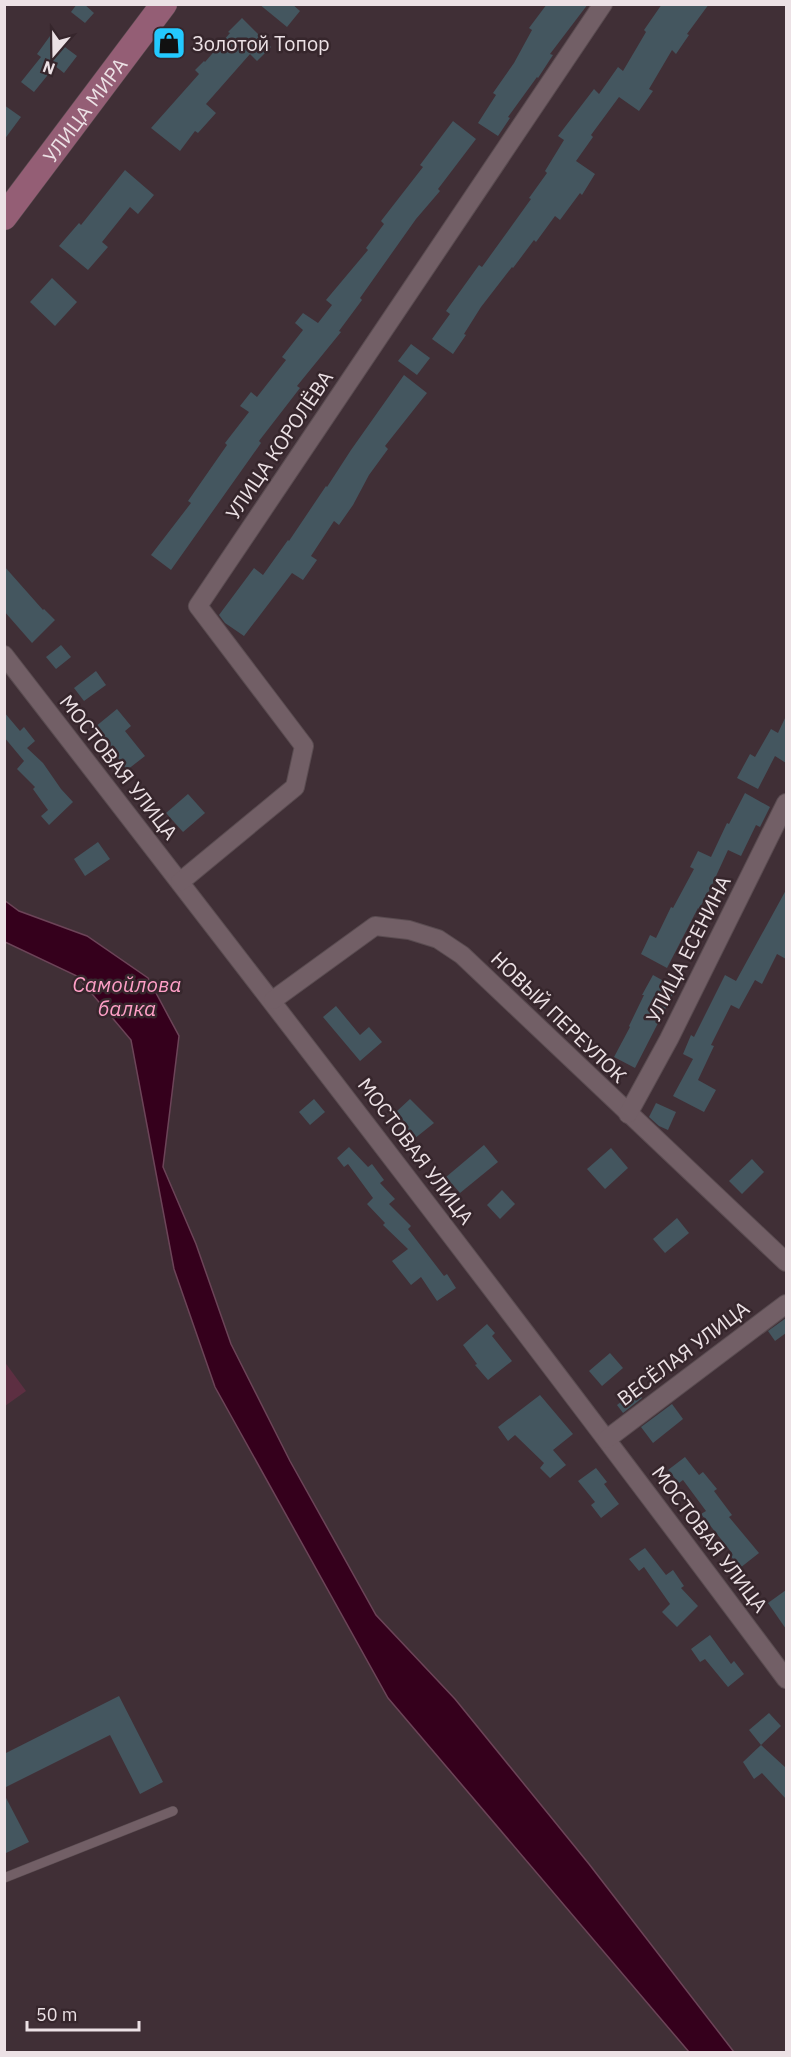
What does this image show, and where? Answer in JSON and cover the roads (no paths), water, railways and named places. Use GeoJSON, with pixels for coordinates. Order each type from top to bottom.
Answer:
{"type":"FeatureCollection","features":[{"type":"Feature","properties":{"kind":"main road","name":"УЛИЦА МИРА"},"geometry":{"type":"LineString","coordinates":[[4,217],[164,4]]}},
{"type":"Feature","properties":{"kind":"street","name":"УЛИЦА КОРОЛЁВА"},"geometry":{"type":"LineString","coordinates":[[180,882],[295,787],[304,746],[198,606],[603,4]]}},
{"type":"Feature","properties":{"kind":"street","name":"МОСТОВАЯ УЛИЦА"},"geometry":{"type":"LineString","coordinates":[[4,655],[273,1000],[608,1439],[786,1679]]}},
{"type":"Feature","properties":{"kind":"street","name":"УЛИЦА ЕСЕНИНА"},"geometry":{"type":"LineString","coordinates":[[628,1114],[669,1039],[786,803]]}},
{"type":"Feature","properties":{"kind":"street","name":"НОВЫЙ ПЕРЕУЛОК"},"geometry":{"type":"LineString","coordinates":[[273,1000],[375,926],[408,930],[438,939],[462,955],[786,1262]]}},
{"type":"Feature","properties":{"kind":"street","name":"ВЕСЁЛАЯ УЛИЦА"},"geometry":{"type":"LineString","coordinates":[[608,1439],[786,1304]]}},
{"type":"Feature","properties":{"kind":"lane"},"geometry":{"type":"LineString","coordinates":[[4,1878],[173,1811]]}},
{"type":"Feature","properties":{"kind":"water","name":"Самойлова балка"},"geometry":{"type":"Polygon","coordinates":[[[4,900],[19,911],[87,936],[148,978],[179,1036],[163,1167],[196,1244],[231,1344],[290,1461],[376,1615],[455,1699],[589,1864],[734,2052],[689,2052],[388,1698],[215,1387],[174,1269],[131,1040],[77,976],[5,942],[4,900]]]}},
{"type":"Feature","properties":{"kind":"place","name":"Золотой Топор"},"geometry":{"type":"Point","coordinates":[169,43]}}]}
